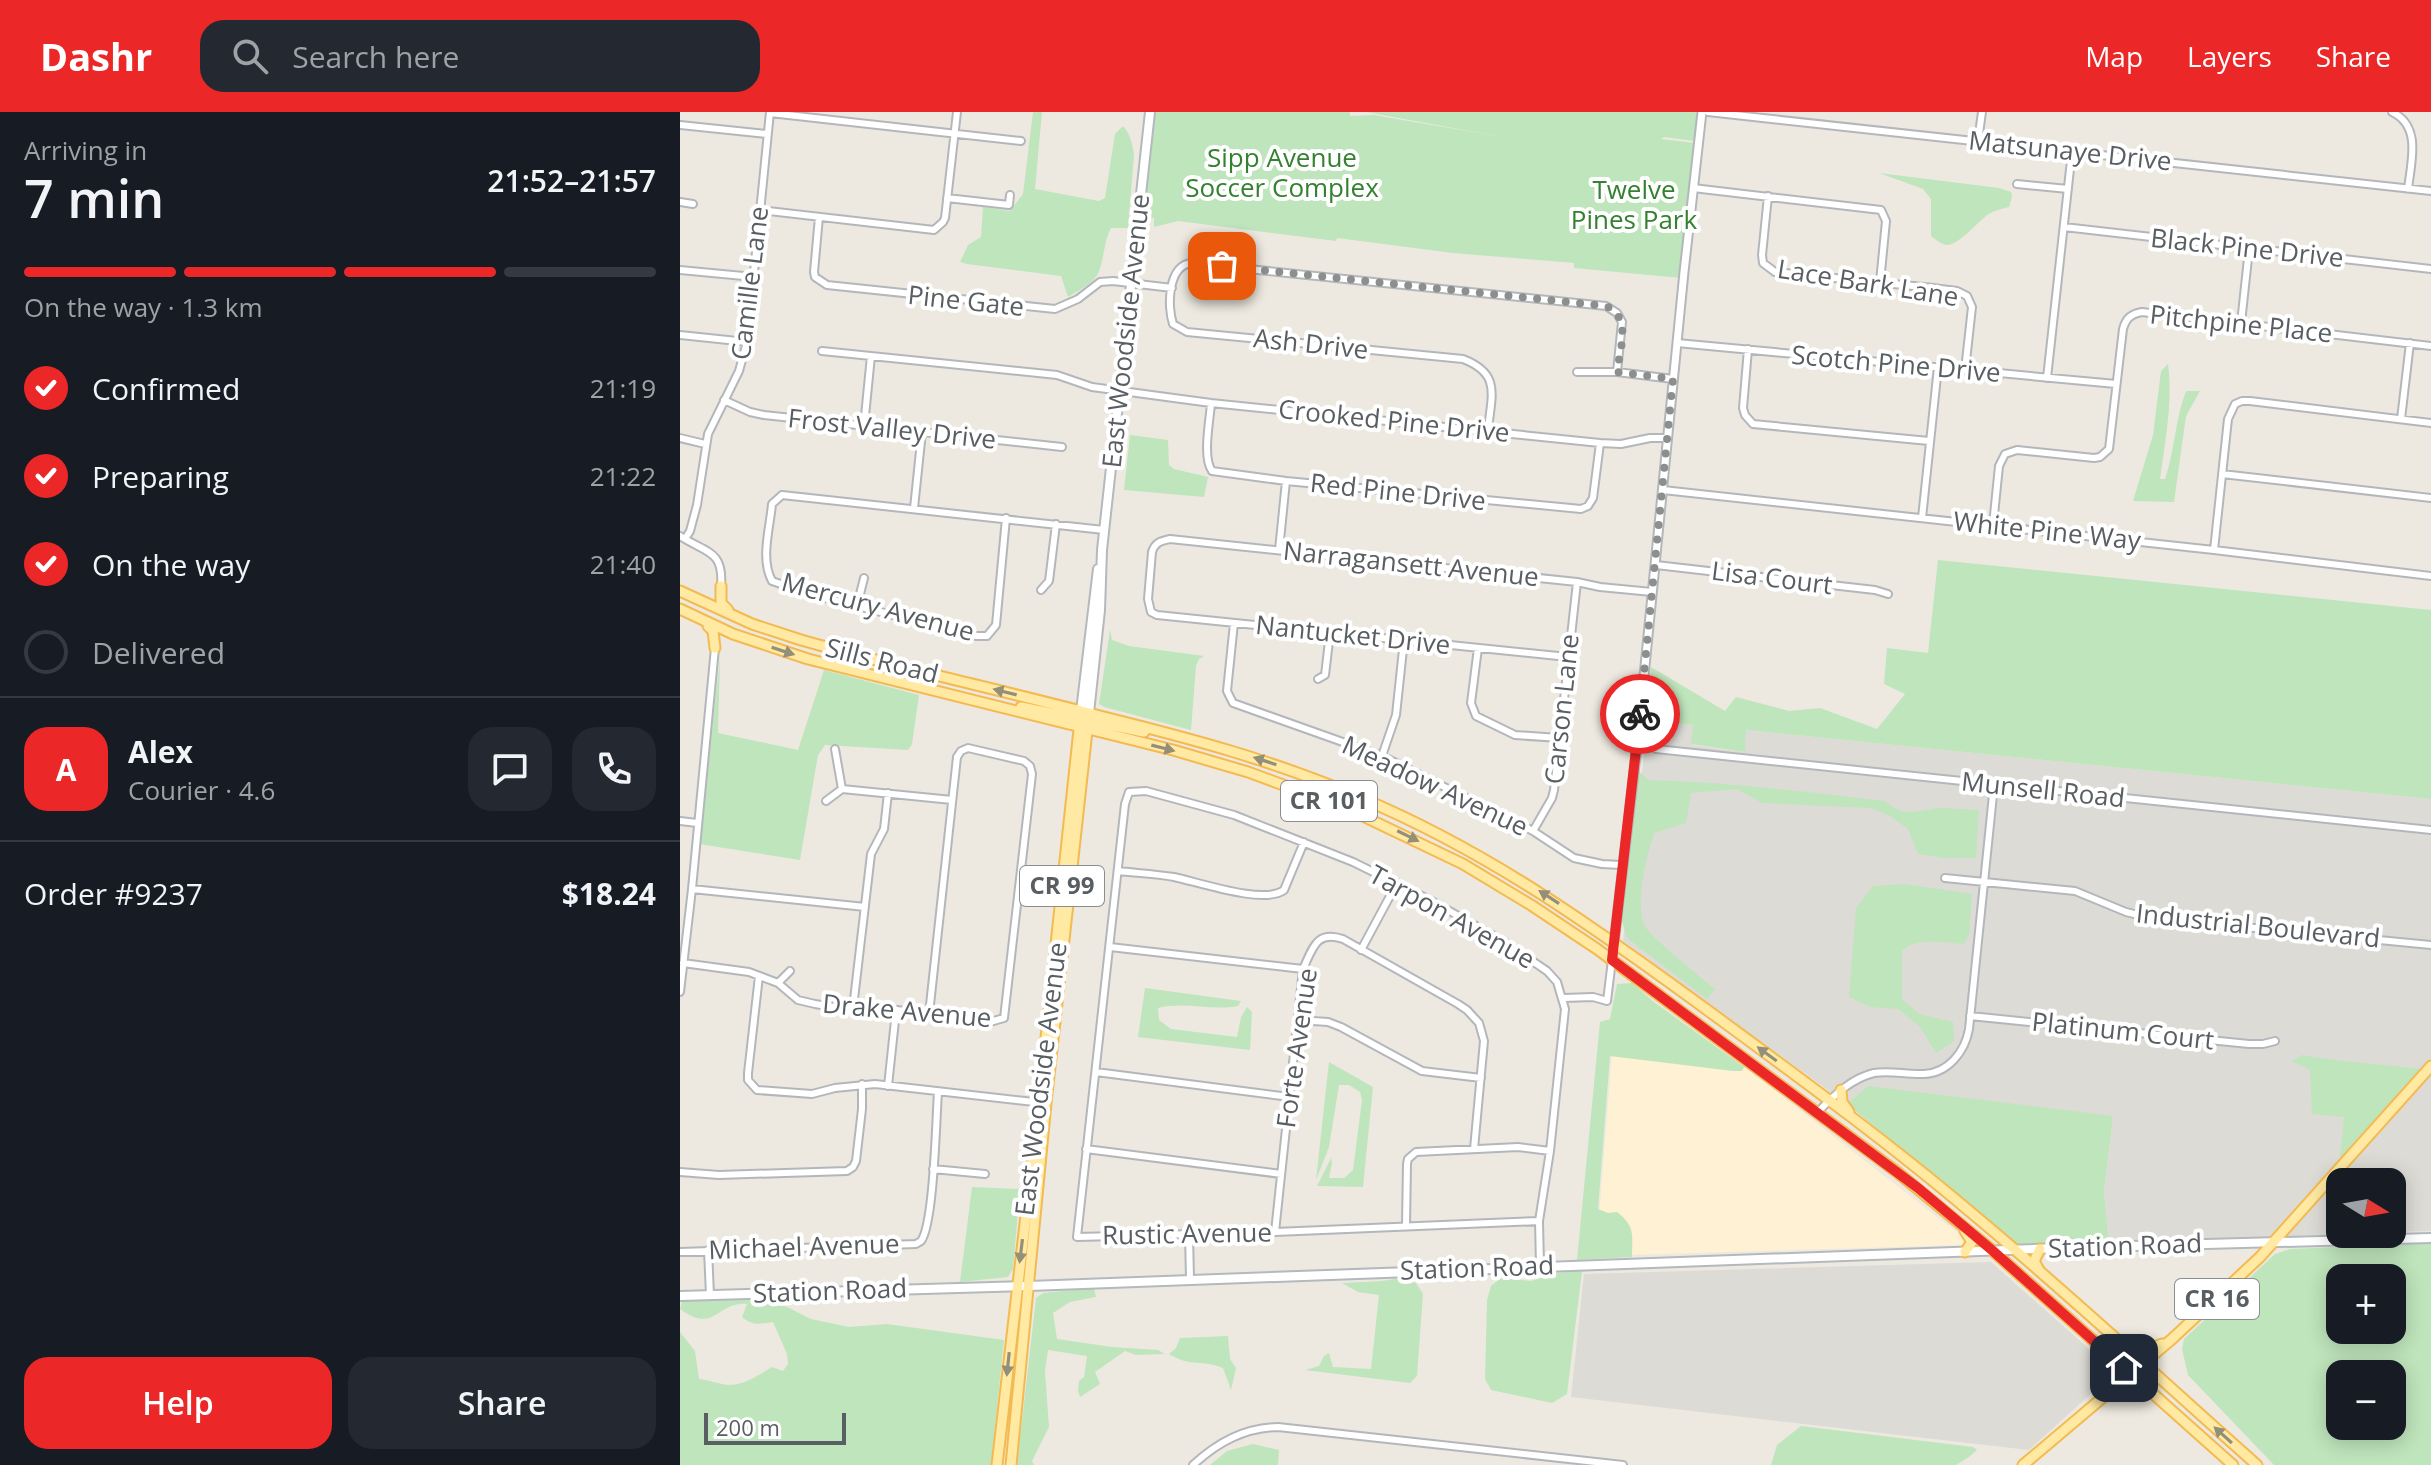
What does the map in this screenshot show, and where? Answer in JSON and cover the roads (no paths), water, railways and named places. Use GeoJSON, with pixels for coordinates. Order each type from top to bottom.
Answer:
{"type":"FeatureCollection","features":[{"type":"Feature","properties":{"kind":"main road","name":"East Woodside Avenue"},"geometry":{"type":"LineString","coordinates":[[1011,1465],[1043,1103],[1084,720],[1100,610],[1104,530],[1150,112]]}},
{"type":"Feature","properties":{"kind":"main road"},"geometry":{"type":"LineString","coordinates":[[680,589],[711,601],[717,597],[721,586]]}},
{"type":"Feature","properties":{"kind":"main road"},"geometry":{"type":"LineString","coordinates":[[721,586],[722,606],[752,624]]}},
{"type":"Feature","properties":{"kind":"main road","name":"Sills Road"},"geometry":{"type":"LineString","coordinates":[[680,589],[752,624],[1084,720]]}},
{"type":"Feature","properties":{"kind":"main road"},"geometry":{"type":"LineString","coordinates":[[680,611],[712,629],[715,648]]}},
{"type":"Feature","properties":{"kind":"main road","name":"Sills Road"},"geometry":{"type":"LineString","coordinates":[[680,611],[758,643],[808,659],[987,704],[1084,720]]}},
{"type":"Feature","properties":{"kind":"main road"},"geometry":{"type":"LineString","coordinates":[[715,648],[719,637],[724,635],[758,643]]}},
{"type":"Feature","properties":{"kind":"main road","name":"CR 101"},"geometry":{"type":"LineString","coordinates":[[1084,720],[1167,732],[1290,770],[1411,820],[1502,868],[1614,941],[1829,1100],[1943,1189],[2257,1465]]}},
{"type":"Feature","properties":{"kind":"main road","name":"CR 101"},"geometry":{"type":"LineString","coordinates":[[1084,720],[1248,772],[1370,818],[1486,877],[1553,918],[1938,1204],[2233,1465]]}},
{"type":"Feature","properties":{"kind":"main road","name":"CR 16"},"geometry":{"type":"LineString","coordinates":[[2023,1465],[2168,1343],[2274,1242],[2431,1066]]}},
{"type":"Feature","properties":{"kind":"main road"},"geometry":{"type":"LineString","coordinates":[[1841,1090],[1843,1105],[1863,1126]]}},
{"type":"Feature","properties":{"kind":"main road","name":"East Woodside Avenue"},"geometry":{"type":"LineString","coordinates":[[997,1465],[1016,1286],[1043,1103]]}},
{"type":"Feature","properties":{"kind":"main road"},"geometry":{"type":"LineString","coordinates":[[1952,1217],[1972,1240],[1965,1252]]}},
{"type":"Feature","properties":{"kind":"main road","name":"Station Road"},"geometry":{"type":"LineString","coordinates":[[680,1296],[2431,1238]]}},
{"type":"Feature","properties":{"kind":"main road"},"geometry":{"type":"LineString","coordinates":[[2040,1249],[2034,1261],[2040,1273]]}},
{"type":"Feature","properties":{"kind":"main road"},"geometry":{"type":"LineString","coordinates":[[2121,1344],[2139,1352],[2168,1343]]}},
{"type":"Feature","properties":{"kind":"main road"},"geometry":{"type":"LineString","coordinates":[[2168,1343],[2155,1368],[2171,1389]]}},
{"type":"Feature","properties":{"kind":"main road"},"geometry":{"type":"LineString","coordinates":[[2099,1402],[2119,1373],[2102,1348]]}},
{"type":"Feature","properties":{"kind":"main road"},"geometry":{"type":"LineString","coordinates":[[2099,1402],[2132,1384],[2147,1388]]}},
{"type":"Feature","properties":{"kind":"street"},"geometry":{"type":"LineString","coordinates":[[760,210],[934,230],[943,222],[957,112]]}},
{"type":"Feature","properties":{"kind":"street"},"geometry":{"type":"LineString","coordinates":[[1540,1266],[1539,1221],[1550,1151],[1565,1009],[1563,998],[1593,997],[1607,1001],[1637,747],[1693,188],[1705,112]]}},
{"type":"Feature","properties":{"kind":"street","name":"Matsunaye Drive"},"geometry":{"type":"LineString","coordinates":[[1705,112],[2431,191]]}},
{"type":"Feature","properties":{"kind":"street"},"geometry":{"type":"LineString","coordinates":[[1978,141],[1982,112]]}},
{"type":"Feature","properties":{"kind":"street"},"geometry":{"type":"LineString","coordinates":[[2392,112],[2405,120],[2413,140],[2408,189]]}},
{"type":"Feature","properties":{"kind":"street"},"geometry":{"type":"LineString","coordinates":[[770,113],[1021,141]]}},
{"type":"Feature","properties":{"kind":"street","name":"Camille Lane"},"geometry":{"type":"LineString","coordinates":[[683,538],[690,531],[697,505],[705,444],[743,362],[770,113]]}},
{"type":"Feature","properties":{"kind":"street"},"geometry":{"type":"LineString","coordinates":[[680,125],[767,134]]}},
{"type":"Feature","properties":{"kind":"street"},"geometry":{"type":"LineString","coordinates":[[2047,378],[2072,151]]}},
{"type":"Feature","properties":{"kind":"street"},"geometry":{"type":"LineString","coordinates":[[2017,184],[2068,189]]}},
{"type":"Feature","properties":{"kind":"street"},"geometry":{"type":"LineString","coordinates":[[1693,188],[1881,210],[1886,221],[1880,282]]}},
{"type":"Feature","properties":{"kind":"street"},"geometry":{"type":"LineString","coordinates":[[947,198],[1009,205],[1010,195]]}},
{"type":"Feature","properties":{"kind":"street","name":"Lace Bark Lane"},"geometry":{"type":"LineString","coordinates":[[1768,196],[1762,255],[1763,263],[1769,269],[1957,291],[1967,296],[1972,307],[1965,370]]}},
{"type":"Feature","properties":{"kind":"street"},"geometry":{"type":"LineString","coordinates":[[680,202],[693,204]]}},
{"type":"Feature","properties":{"kind":"street","name":"Pine Gate"},"geometry":{"type":"LineString","coordinates":[[819,217],[814,272],[815,277],[827,285],[1055,309],[1069,304],[1100,282],[1172,288]]}},
{"type":"Feature","properties":{"kind":"street","name":"Black Pine Drive"},"geometry":{"type":"LineString","coordinates":[[2064,227],[2431,269]]}},
{"type":"Feature","properties":{"kind":"street"},"geometry":{"type":"LineString","coordinates":[[2241,323],[2249,249]]}},
{"type":"Feature","properties":{"kind":"street"},"geometry":{"type":"LineString","coordinates":[[1172,288],[1176,272],[1191,263],[1606,306],[1617,313],[1622,322],[1617,372]]}},
{"type":"Feature","properties":{"kind":"street"},"geometry":{"type":"LineString","coordinates":[[680,270],[754,277]]}},
{"type":"Feature","properties":{"kind":"street","name":"Ash Drive"},"geometry":{"type":"LineString","coordinates":[[1172,288],[1173,324],[1187,332],[1463,359],[1486,370],[1491,382],[1488,430]]}},
{"type":"Feature","properties":{"kind":"street","name":"Pitchpine Place"},"geometry":{"type":"LineString","coordinates":[[1993,525],[1999,466],[2005,454],[2017,450],[2100,457],[2109,449],[2125,321],[2135,313],[2431,346]]}},
{"type":"Feature","properties":{"kind":"street"},"geometry":{"type":"LineString","coordinates":[[680,335],[747,342]]}},
{"type":"Feature","properties":{"kind":"street","name":"Scotch Pine Drive"},"geometry":{"type":"LineString","coordinates":[[1677,343],[2116,384]]}},
{"type":"Feature","properties":{"kind":"street"},"geometry":{"type":"LineString","coordinates":[[2401,419],[2410,343]]}},
{"type":"Feature","properties":{"kind":"street"},"geometry":{"type":"LineString","coordinates":[[1748,349],[1743,408],[1753,424],[1929,441]]}},
{"type":"Feature","properties":{"kind":"street","name":"Crooked Pine Drive"},"geometry":{"type":"LineString","coordinates":[[822,351],[1057,375],[1092,387],[1211,403],[1600,443],[1668,438]]}},
{"type":"Feature","properties":{"kind":"street"},"geometry":{"type":"LineString","coordinates":[[864,426],[871,356]]}},
{"type":"Feature","properties":{"kind":"street"},"geometry":{"type":"LineString","coordinates":[[1922,518],[1938,367]]}},
{"type":"Feature","properties":{"kind":"street"},"geometry":{"type":"LineString","coordinates":[[1577,372],[1617,372],[1673,379]]}},
{"type":"Feature","properties":{"kind":"street","name":"Frost Valley Drive"},"geometry":{"type":"LineString","coordinates":[[724,400],[764,415],[1062,447]]}},
{"type":"Feature","properties":{"kind":"street"},"geometry":{"type":"LineString","coordinates":[[2214,550],[2228,419],[2235,404],[2242,401],[2431,423]]}},
{"type":"Feature","properties":{"kind":"street","name":"Red Pine Drive"},"geometry":{"type":"LineString","coordinates":[[1211,403],[1207,456],[1212,471],[1286,481],[1581,509],[1588,506],[1593,498],[1600,443]]}},
{"type":"Feature","properties":{"kind":"street"},"geometry":{"type":"LineString","coordinates":[[914,508],[922,432]]}},
{"type":"Feature","properties":{"kind":"street"},"geometry":{"type":"LineString","coordinates":[[680,438],[705,444]]}},
{"type":"Feature","properties":{"kind":"street"},"geometry":{"type":"LineString","coordinates":[[2222,474],[2431,498]]}},
{"type":"Feature","properties":{"kind":"street"},"geometry":{"type":"LineString","coordinates":[[1279,550],[1286,481]]}},
{"type":"Feature","properties":{"kind":"street","name":"White Pine Way"},"geometry":{"type":"LineString","coordinates":[[1663,490],[2431,576]]}},
{"type":"Feature","properties":{"kind":"street","name":"Mercury Avenue"},"geometry":{"type":"LineString","coordinates":[[1006,518],[996,625],[987,636],[976,636],[813,595],[772,581],[767,573],[774,500],[787,495],[1006,518],[1104,530]]}},
{"type":"Feature","properties":{"kind":"street"},"geometry":{"type":"LineString","coordinates":[[1041,590],[1049,581],[1056,524]]}},
{"type":"Feature","properties":{"kind":"street"},"geometry":{"type":"LineString","coordinates":[[683,538],[717,559],[722,572],[721,586]]}},
{"type":"Feature","properties":{"kind":"street","name":"Narragansett Avenue"},"geometry":{"type":"LineString","coordinates":[[1148,599],[1154,546],[1170,539],[1652,592]]}},
{"type":"Feature","properties":{"kind":"street","name":"Lisa Court"},"geometry":{"type":"LineString","coordinates":[[1656,565],[1888,594]]}},
{"type":"Feature","properties":{"kind":"street"},"geometry":{"type":"LineString","coordinates":[[857,606],[864,578]]}},
{"type":"Feature","properties":{"kind":"street","name":"Carson Lane"},"geometry":{"type":"LineString","coordinates":[[1533,831],[1552,798],[1577,582]]}},
{"type":"Feature","properties":{"kind":"street","name":"Nantucket Drive"},"geometry":{"type":"LineString","coordinates":[[1148,599],[1151,612],[1157,615],[1568,657]]}},
{"type":"Feature","properties":{"kind":"street","name":"Meadow Avenue"},"geometry":{"type":"LineString","coordinates":[[1234,623],[1227,691],[1233,703],[1382,756],[1533,831],[1574,858],[1621,865]]}},
{"type":"Feature","properties":{"kind":"street"},"geometry":{"type":"LineString","coordinates":[[1318,679],[1325,675],[1330,633]]}},
{"type":"Feature","properties":{"kind":"street"},"geometry":{"type":"LineString","coordinates":[[1382,756],[1396,715],[1404,640]]}},
{"type":"Feature","properties":{"kind":"street"},"geometry":{"type":"LineString","coordinates":[[680,992],[682,948],[692,889],[715,648]]}},
{"type":"Feature","properties":{"kind":"street"},"geometry":{"type":"LineString","coordinates":[[1478,648],[1471,703],[1476,716],[1515,735],[1559,738]]}},
{"type":"Feature","properties":{"kind":"street"},"geometry":{"type":"LineString","coordinates":[[835,749],[842,789]]}},
{"type":"Feature","properties":{"kind":"street","name":"Drake Avenue"},"geometry":{"type":"LineString","coordinates":[[683,963],[749,972],[778,983],[798,1000],[815,1004],[997,1022],[1004,1018],[1032,774],[1030,766],[1024,761],[975,749],[961,751],[957,757],[952,800]]}},
{"type":"Feature","properties":{"kind":"street","name":"Munsell Road"},"geometry":{"type":"LineString","coordinates":[[1656,749],[2431,830]]}},
{"type":"Feature","properties":{"kind":"street"},"geometry":{"type":"LineString","coordinates":[[1818,1112],[1841,1090],[1862,1077],[1877,1073],[1928,1074],[1947,1066],[1965,1045],[1994,785]]}},
{"type":"Feature","properties":{"kind":"street"},"geometry":{"type":"LineString","coordinates":[[826,801],[842,789],[952,800],[929,1014]]}},
{"type":"Feature","properties":{"kind":"street","name":"Tarpon Avenue"},"geometry":{"type":"LineString","coordinates":[[1125,804],[1129,792],[1146,791],[1234,815],[1397,883],[1503,941],[1547,971],[1557,982],[1563,998]]}},
{"type":"Feature","properties":{"kind":"street"},"geometry":{"type":"LineString","coordinates":[[853,1008],[871,854],[884,829],[888,793]]}},
{"type":"Feature","properties":{"kind":"street","name":"Rustic Avenue"},"geometry":{"type":"LineString","coordinates":[[1125,804],[1077,1237],[1539,1221]]}},
{"type":"Feature","properties":{"kind":"street"},"geometry":{"type":"LineString","coordinates":[[680,821],[697,823]]}},
{"type":"Feature","properties":{"kind":"street"},"geometry":{"type":"LineString","coordinates":[[1118,871],[1175,878],[1215,889],[1273,895],[1284,890],[1304,842]]}},
{"type":"Feature","properties":{"kind":"street","name":"Industrial Boulevard"},"geometry":{"type":"LineString","coordinates":[[1945,878],[2075,891],[2126,912],[2150,918],[2431,945]]}},
{"type":"Feature","properties":{"kind":"street"},"geometry":{"type":"LineString","coordinates":[[1361,950],[1397,883]]}},
{"type":"Feature","properties":{"kind":"street"},"geometry":{"type":"LineString","coordinates":[[692,889],[865,907]]}},
{"type":"Feature","properties":{"kind":"street","name":"Forte Avenue"},"geometry":{"type":"LineString","coordinates":[[1275,1232],[1303,969],[1318,941],[1325,936],[1343,939],[1458,1004],[1473,1016],[1483,1032],[1484,1041],[1474,1149]]}},
{"type":"Feature","properties":{"kind":"street"},"geometry":{"type":"LineString","coordinates":[[1110,947],[1303,969]]}},
{"type":"Feature","properties":{"kind":"street"},"geometry":{"type":"LineString","coordinates":[[778,983],[790,971]]}},
{"type":"Feature","properties":{"kind":"street"},"geometry":{"type":"LineString","coordinates":[[759,976],[748,1067],[748,1080],[757,1090],[812,1094],[862,1084],[1043,1103]]}},
{"type":"Feature","properties":{"kind":"street"},"geometry":{"type":"LineString","coordinates":[[888,1086],[896,1011]]}},
{"type":"Feature","properties":{"kind":"street","name":"Platinum Court"},"geometry":{"type":"LineString","coordinates":[[1970,1016],[2258,1045],[2275,1041]]}},
{"type":"Feature","properties":{"kind":"street"},"geometry":{"type":"LineString","coordinates":[[1298,1020],[1328,1022],[1341,1027],[1422,1071],[1481,1078]]}},
{"type":"Feature","properties":{"kind":"street"},"geometry":{"type":"LineString","coordinates":[[1096,1072],[1289,1097]]}},
{"type":"Feature","properties":{"kind":"street"},"geometry":{"type":"LineString","coordinates":[[680,1172],[719,1175],[847,1171],[856,1161],[862,1084]]}},
{"type":"Feature","properties":{"kind":"street","name":"Michael Avenue"},"geometry":{"type":"LineString","coordinates":[[680,1252],[916,1244],[925,1236],[938,1092]]}},
{"type":"Feature","properties":{"kind":"street"},"geometry":{"type":"LineString","coordinates":[[1406,1225],[1407,1164],[1411,1155],[1423,1151],[1518,1147],[1550,1151]]}},
{"type":"Feature","properties":{"kind":"street"},"geometry":{"type":"LineString","coordinates":[[1086,1149],[1281,1174]]}},
{"type":"Feature","properties":{"kind":"street"},"geometry":{"type":"LineString","coordinates":[[933,1169],[985,1174]]}},
{"type":"Feature","properties":{"kind":"street"},"geometry":{"type":"LineString","coordinates":[[1189,1234],[1190,1279]]}},
{"type":"Feature","properties":{"kind":"street"},"geometry":{"type":"LineString","coordinates":[[708,1250],[710,1295]]}},
{"type":"Feature","properties":{"kind":"street"},"geometry":{"type":"LineString","coordinates":[[1193,1465],[1228,1438],[1278,1427],[1623,1465]]}},
{"type":"Feature","properties":{"kind":"park label","name":"Sipp Avenue Soccer Complex"},"geometry":{"type":"Point","coordinates":[1282,173]}},
{"type":"Feature","properties":{"kind":"park label","name":"Twelve Pines Park"},"geometry":{"type":"Point","coordinates":[1634,205]}}]}
